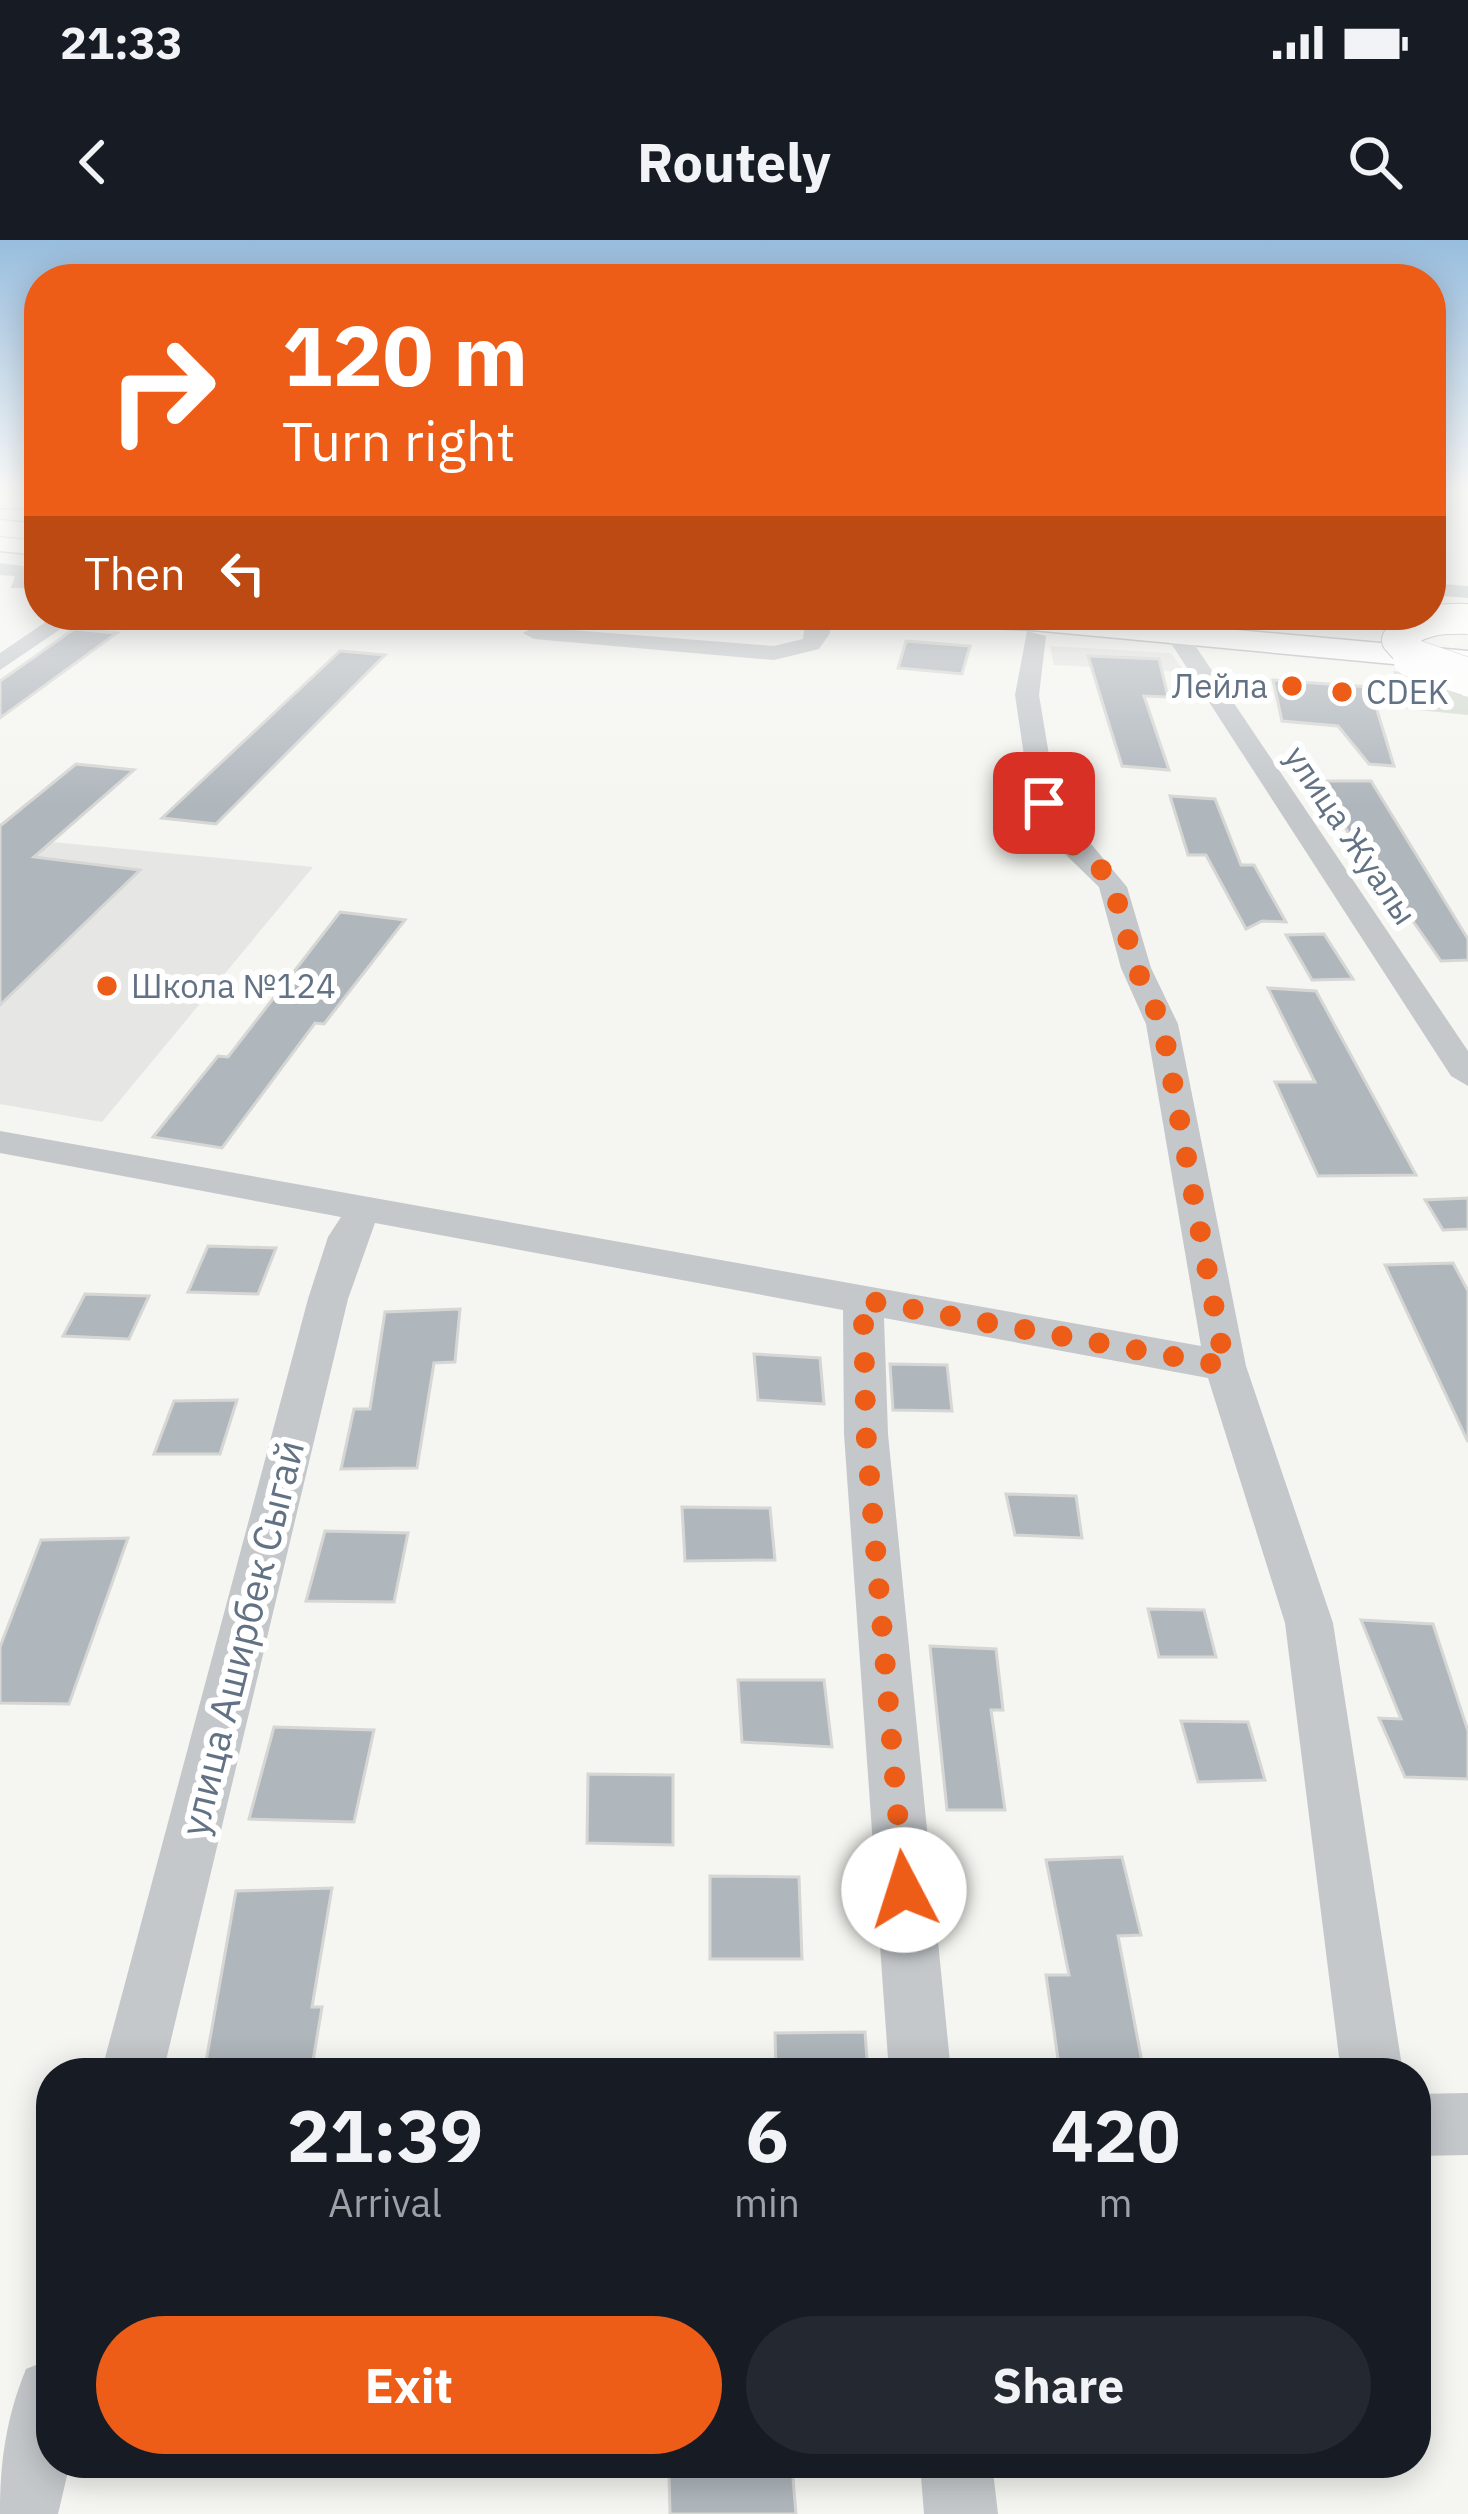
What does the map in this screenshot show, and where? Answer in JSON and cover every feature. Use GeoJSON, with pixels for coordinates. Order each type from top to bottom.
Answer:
{"type":"FeatureCollection","features":[{"type":"Feature","properties":{"kind":"highway"},"geometry":{"type":"LineString","coordinates":[[1239,630],[1468,661]]}},
{"type":"Feature","properties":{"kind":"highway"},"geometry":{"type":"LineString","coordinates":[[1297,630],[1468,643]]}},
{"type":"Feature","properties":{"kind":"highway"},"geometry":{"type":"LineString","coordinates":[[1404,630],[1396,640],[1402,651],[1422,664],[1468,677]]}},
{"type":"Feature","properties":{"kind":"street"},"geometry":{"type":"LineString","coordinates":[[0,663],[48,630]]}},
{"type":"Feature","properties":{"kind":"street"},"geometry":{"type":"LineString","coordinates":[[534,633],[773,653],[811,644],[819,630]]}},
{"type":"Feature","properties":{"kind":"street"},"geometry":{"type":"LineString","coordinates":[[1038,630],[1027,695],[1044,803],[1075,848],[1098,865],[1113,887],[1136,968],[1162,1024],[1225,1366],[1309,1623],[1370,2058]]}},
{"type":"Feature","properties":{"kind":"street","name":"улица Жуалы"},"geometry":{"type":"LineString","coordinates":[[1172,630],[1468,1076]]}},
{"type":"Feature","properties":{"kind":"street"},"geometry":{"type":"LineString","coordinates":[[0,1142],[1225,1366]]}},
{"type":"Feature","properties":{"kind":"street","name":"улица Аширбек Сыгай"},"geometry":{"type":"LineString","coordinates":[[136,2058],[328,1299],[347,1237],[365,1209]]}},
{"type":"Feature","properties":{"kind":"street"},"geometry":{"type":"LineString","coordinates":[[863,1300],[866,1434],[919,2058]]}},
{"type":"Feature","properties":{"kind":"street"},"geometry":{"type":"LineString","coordinates":[[1431,2126],[1468,2125]]}},
{"type":"Feature","properties":{"kind":"street"},"geometry":{"type":"LineString","coordinates":[[21,2514],[36,2454]]}},
{"type":"Feature","properties":{"kind":"street"},"geometry":{"type":"LineString","coordinates":[[957,2478],[961,2514]]}},
{"type":"Feature","properties":{"kind":"shaded area"},"geometry":{"type":"Polygon","coordinates":[[[1050,646],[1171,653],[1185,672],[1054,665],[1050,646]]]}},
{"type":"Feature","properties":{"kind":"shaded area"},"geometry":{"type":"Polygon","coordinates":[[[1393,671],[1425,674],[1437,688],[1468,697],[1468,715],[1407,709],[1393,671]]]}},
{"type":"Feature","properties":{"kind":"shaded area","name":"Школа №124"},"geometry":{"type":"Polygon","coordinates":[[[0,837],[313,867],[102,1122],[0,1104],[0,837]]]}},
{"type":"Feature","properties":{"kind":"building"},"geometry":{"type":"Polygon","coordinates":[[[73,630],[117,633],[0,718],[0,681],[73,630]]]}},
{"type":"Feature","properties":{"kind":"building"},"geometry":{"type":"Polygon","coordinates":[[[906,641],[970,646],[962,674],[898,668],[906,641]]]}},
{"type":"Feature","properties":{"kind":"building"},"geometry":{"type":"Polygon","coordinates":[[[340,651],[385,655],[216,824],[162,818],[340,651]]]}},
{"type":"Feature","properties":{"kind":"building"},"geometry":{"type":"Polygon","coordinates":[[[1088,656],[1159,659],[1168,697],[1144,696],[1169,770],[1122,766],[1088,656]]]}},
{"type":"Feature","properties":{"kind":"building"},"geometry":{"type":"Polygon","coordinates":[[[1273,680],[1370,687],[1394,766],[1369,764],[1338,726],[1282,721],[1273,680]]]}},
{"type":"Feature","properties":{"kind":"building"},"geometry":{"type":"Polygon","coordinates":[[[76,764],[134,770],[34,857],[140,870],[0,1005],[0,826],[76,764]]]}},
{"type":"Feature","properties":{"kind":"building"},"geometry":{"type":"Polygon","coordinates":[[[1318,781],[1371,781],[1468,939],[1468,960],[1441,961],[1403,907],[1392,907],[1318,781]]]}},
{"type":"Feature","properties":{"kind":"building"},"geometry":{"type":"Polygon","coordinates":[[[1170,796],[1215,799],[1241,865],[1254,865],[1286,922],[1262,921],[1246,929],[1206,855],[1188,855],[1170,796]]]}},
{"type":"Feature","properties":{"kind":"building"},"geometry":{"type":"Polygon","coordinates":[[[340,912],[405,920],[324,1024],[315,1023],[222,1148],[153,1137],[218,1056],[228,1057],[340,912]]]}},
{"type":"Feature","properties":{"kind":"building"},"geometry":{"type":"Polygon","coordinates":[[[1324,934],[1353,979],[1312,980],[1286,935],[1324,934]]]}},
{"type":"Feature","properties":{"kind":"building"},"geometry":{"type":"Polygon","coordinates":[[[1268,988],[1316,991],[1416,1175],[1318,1176],[1275,1082],[1315,1082],[1268,988]]]}},
{"type":"Feature","properties":{"kind":"building"},"geometry":{"type":"Polygon","coordinates":[[[1468,1198],[1468,1229],[1443,1230],[1425,1200],[1468,1198]]]}},
{"type":"Feature","properties":{"kind":"building"},"geometry":{"type":"Polygon","coordinates":[[[208,1246],[276,1248],[258,1294],[188,1292],[208,1246]]]}},
{"type":"Feature","properties":{"kind":"building"},"geometry":{"type":"Polygon","coordinates":[[[1453,1263],[1468,1291],[1468,1442],[1385,1265],[1453,1263]]]}},
{"type":"Feature","properties":{"kind":"building"},"geometry":{"type":"Polygon","coordinates":[[[85,1294],[149,1296],[129,1339],[63,1336],[85,1294]]]}},
{"type":"Feature","properties":{"kind":"building"},"geometry":{"type":"Polygon","coordinates":[[[460,1309],[455,1362],[434,1363],[417,1468],[341,1469],[354,1409],[370,1409],[385,1312],[460,1309]]]}},
{"type":"Feature","properties":{"kind":"building"},"geometry":{"type":"Polygon","coordinates":[[[754,1354],[820,1358],[824,1404],[758,1400],[754,1354]]]}},
{"type":"Feature","properties":{"kind":"building"},"geometry":{"type":"Polygon","coordinates":[[[890,1364],[947,1365],[952,1411],[893,1410],[890,1364]]]}},
{"type":"Feature","properties":{"kind":"building"},"geometry":{"type":"Polygon","coordinates":[[[237,1400],[220,1454],[154,1454],[174,1401],[237,1400]]]}},
{"type":"Feature","properties":{"kind":"building"},"geometry":{"type":"Polygon","coordinates":[[[1006,1494],[1076,1496],[1082,1538],[1015,1535],[1006,1494]]]}},
{"type":"Feature","properties":{"kind":"building"},"geometry":{"type":"Polygon","coordinates":[[[682,1507],[770,1508],[775,1560],[685,1561],[682,1507]]]}},
{"type":"Feature","properties":{"kind":"building"},"geometry":{"type":"Polygon","coordinates":[[[325,1531],[408,1533],[394,1602],[306,1601],[325,1531]]]}},
{"type":"Feature","properties":{"kind":"building"},"geometry":{"type":"Polygon","coordinates":[[[128,1538],[69,1704],[0,1703],[0,1647],[41,1540],[128,1538]]]}},
{"type":"Feature","properties":{"kind":"building"},"geometry":{"type":"Polygon","coordinates":[[[1148,1609],[1204,1610],[1216,1657],[1159,1657],[1148,1609]]]}},
{"type":"Feature","properties":{"kind":"building"},"geometry":{"type":"Polygon","coordinates":[[[1361,1620],[1433,1624],[1468,1731],[1468,1779],[1405,1777],[1379,1718],[1401,1719],[1361,1620]]]}},
{"type":"Feature","properties":{"kind":"building"},"geometry":{"type":"Polygon","coordinates":[[[930,1646],[996,1649],[1003,1710],[991,1710],[1005,1810],[947,1810],[930,1646]]]}},
{"type":"Feature","properties":{"kind":"building"},"geometry":{"type":"Polygon","coordinates":[[[738,1680],[824,1680],[832,1747],[742,1742],[738,1680]]]}},
{"type":"Feature","properties":{"kind":"building"},"geometry":{"type":"Polygon","coordinates":[[[1181,1721],[1248,1722],[1265,1780],[1198,1782],[1181,1721]]]}},
{"type":"Feature","properties":{"kind":"building"},"geometry":{"type":"Polygon","coordinates":[[[274,1727],[374,1730],[354,1822],[249,1819],[274,1727]]]}},
{"type":"Feature","properties":{"kind":"building"},"geometry":{"type":"Polygon","coordinates":[[[588,1774],[673,1775],[673,1845],[587,1843],[588,1774]]]}},
{"type":"Feature","properties":{"kind":"building"},"geometry":{"type":"Polygon","coordinates":[[[1122,1857],[1141,1935],[1118,1936],[1141,2058],[1058,2058],[1046,1975],[1069,1975],[1046,1860],[1122,1857]]]}},
{"type":"Feature","properties":{"kind":"building"},"geometry":{"type":"Polygon","coordinates":[[[710,1876],[799,1877],[802,1959],[710,1959],[710,1876]]]}},
{"type":"Feature","properties":{"kind":"building"},"geometry":{"type":"Polygon","coordinates":[[[332,1888],[312,2007],[322,2007],[314,2058],[207,2058],[236,1891],[332,1888]]]}},
{"type":"Feature","properties":{"kind":"building"},"geometry":{"type":"Polygon","coordinates":[[[865,2032],[867,2058],[776,2058],[775,2033],[865,2032]]]}},
{"type":"Feature","properties":{"kind":"building"},"geometry":{"type":"Polygon","coordinates":[[[669,2478],[793,2478],[796,2514],[670,2514],[669,2478]]]}},
{"type":"Feature","properties":{"kind":"place","name":"Лейла"},"geometry":{"type":"Point","coordinates":[1292,686]}},
{"type":"Feature","properties":{"kind":"place","name":"CDEK"},"geometry":{"type":"Point","coordinates":[1342,692]}},
{"type":"Feature","properties":{"kind":"place","name":"Школа №124"},"geometry":{"type":"Point","coordinates":[107,986]}},
{"type":"Feature","properties":{"kind":"route"},"geometry":{"type":"LineString","coordinates":[[904,1890],[866,1434],[863,1300],[1225,1366],[1162,1024],[1136,968],[1113,887],[1098,865],[1075,848],[1044,803]]}}]}
